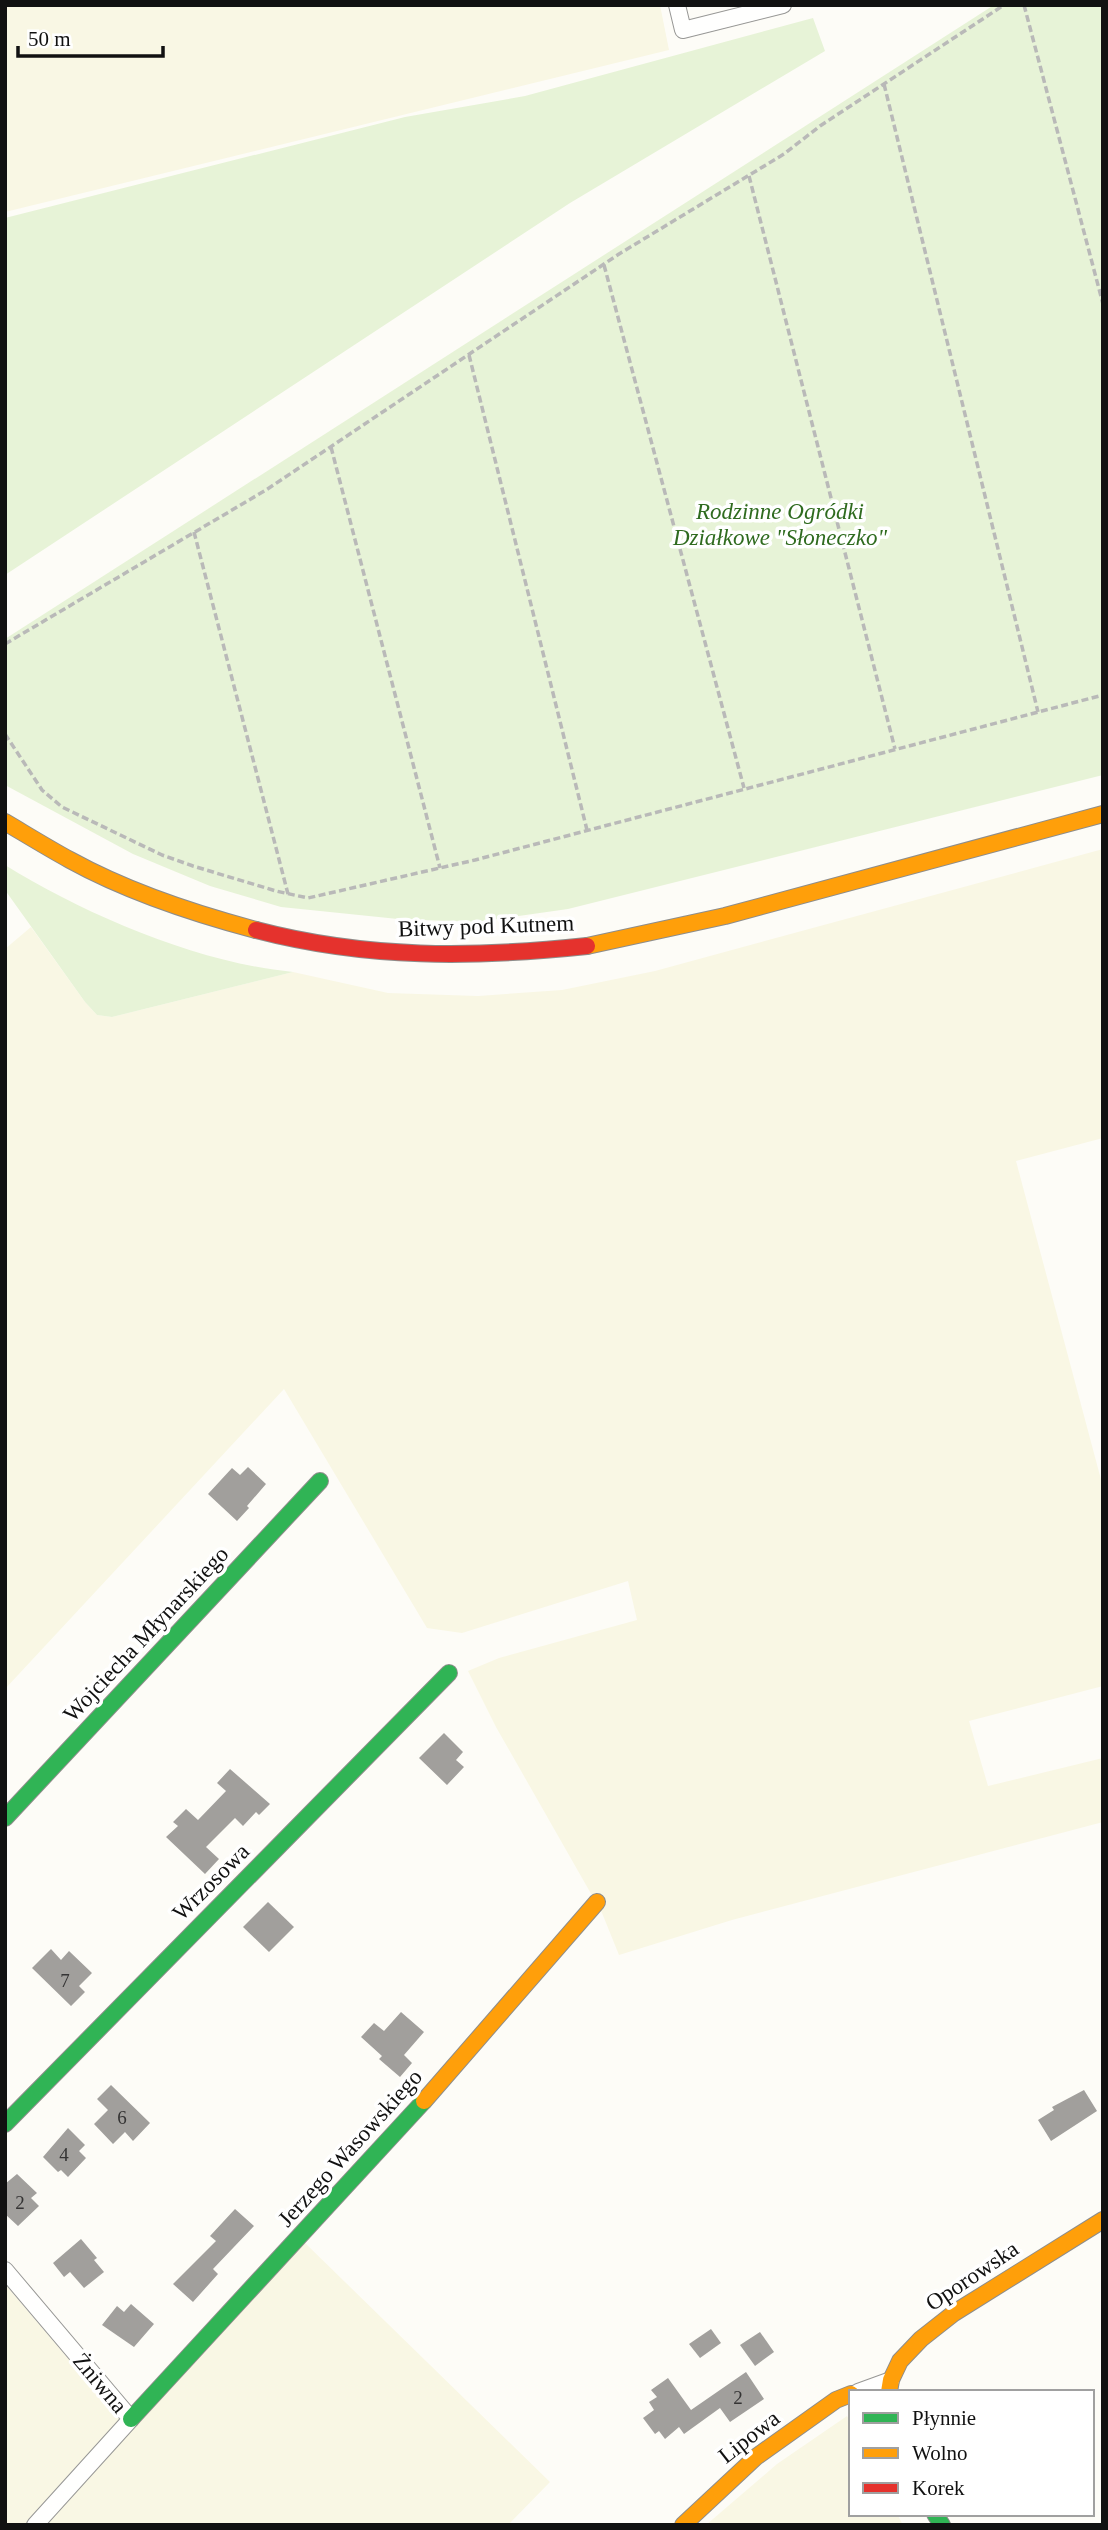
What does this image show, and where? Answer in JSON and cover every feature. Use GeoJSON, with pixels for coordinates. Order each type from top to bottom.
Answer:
{"type":"FeatureCollection","features":[{"type":"Feature","properties":{"kind":"street"},"geometry":{"type":"LineString","coordinates":[[677,5],[683,30],[783,5]]}},
{"type":"Feature","properties":{"kind":"street","name":"Bitwy pod Kutnem"},"geometry":{"type":"LineString","coordinates":[[5,822],[75,864],[122,887],[223,923],[280,937],[339,947],[408,953],[468,954],[584,946],[644,936],[1103,814]]}},
{"type":"Feature","properties":{"kind":"street","name":"Wojciecha Młynarskiego"},"geometry":{"type":"LineString","coordinates":[[5,1818],[320,1481]]}},
{"type":"Feature","properties":{"kind":"street","name":"Wrzosowa"},"geometry":{"type":"LineString","coordinates":[[5,2124],[449,1673]]}},
{"type":"Feature","properties":{"kind":"street","name":"Jerzego Wasowskiego"},"geometry":{"type":"LineString","coordinates":[[131,2419],[426,2099],[597,1902]]}},
{"type":"Feature","properties":{"kind":"street","name":"Oporowska"},"geometry":{"type":"LineString","coordinates":[[890,2386],[900,2361],[921,2339],[954,2313],[1103,2220]]}},
{"type":"Feature","properties":{"kind":"street","name":"Żniwna"},"geometry":{"type":"LineString","coordinates":[[5,2270],[131,2419],[35,2525]]}},
{"type":"Feature","properties":{"kind":"street"},"geometry":{"type":"LineString","coordinates":[[869,2390],[890,2386]]}},
{"type":"Feature","properties":{"kind":"street","name":"Lipowa"},"geometry":{"type":"LineString","coordinates":[[682,2525],[756,2457],[836,2400],[849,2396]]}},
{"type":"Feature","properties":{"kind":"path"},"geometry":{"type":"LineString","coordinates":[[5,645],[266,490],[604,265],[749,176],[1004,5]]}},
{"type":"Feature","properties":{"kind":"path"},"geometry":{"type":"LineString","coordinates":[[1024,5],[1103,304]]}},
{"type":"Feature","properties":{"kind":"path"},"geometry":{"type":"LineString","coordinates":[[884,84],[1038,712]]}},
{"type":"Feature","properties":{"kind":"path"},"geometry":{"type":"LineString","coordinates":[[749,176],[895,749]]}},
{"type":"Feature","properties":{"kind":"path"},"geometry":{"type":"LineString","coordinates":[[604,265],[744,788]]}},
{"type":"Feature","properties":{"kind":"path"},"geometry":{"type":"LineString","coordinates":[[469,355],[587,830]]}},
{"type":"Feature","properties":{"kind":"path"},"geometry":{"type":"LineString","coordinates":[[331,447],[440,868]]}},
{"type":"Feature","properties":{"kind":"path"},"geometry":{"type":"LineString","coordinates":[[194,532],[288,894]]}},
{"type":"Feature","properties":{"kind":"path"},"geometry":{"type":"LineString","coordinates":[[5,734],[42,790],[62,807],[182,863],[308,898],[440,868],[1103,695]]}},
{"type":"Feature","properties":{"kind":"shaded area"},"geometry":{"type":"Polygon","coordinates":[[[5,5],[660,5],[669,50],[5,212],[5,5]]]}},
{"type":"Feature","properties":{"kind":"shaded area"},"geometry":{"type":"Polygon","coordinates":[[[1103,849],[1103,1138],[1016,1161],[1103,1487],[1103,1686],[969,1721],[988,1786],[1103,1758],[1103,1822],[732,1920],[619,1955],[602,1913],[496,1727],[468,1671],[499,1658],[637,1620],[628,1581],[462,1633],[427,1628],[284,1389],[5,1689],[5,949],[31,927],[85,1002],[97,1015],[112,1017],[293,972],[388,993],[478,996],[562,990],[655,971],[1103,849]]]}},
{"type":"Feature","properties":{"kind":"shaded area"},"geometry":{"type":"Polygon","coordinates":[[[304,2242],[550,2482],[508,2525],[5,2525],[5,2284],[128,2429],[304,2242]]]}},
{"type":"Feature","properties":{"kind":"shaded area"},"geometry":{"type":"Polygon","coordinates":[[[847,2416],[849,2516],[898,2516],[903,2525],[706,2525],[777,2464],[847,2416]]]}},
{"type":"Feature","properties":{"kind":"green space","name":"Rodzinne Ogródki Działkowe \"Słoneczko\""},"geometry":{"type":"Polygon","coordinates":[[[994,5],[1103,5],[1103,775],[568,909],[476,922],[398,919],[281,907],[210,886],[133,854],[5,785],[5,639],[994,5]]]}},
{"type":"Feature","properties":{"kind":"green space"},"geometry":{"type":"Polygon","coordinates":[[[813,18],[825,51],[570,203],[5,575],[5,218],[405,117],[525,96],[813,18]]]}},
{"type":"Feature","properties":{"kind":"green space"},"geometry":{"type":"Polygon","coordinates":[[[5,865],[71,902],[144,934],[219,959],[293,972],[112,1017],[97,1015],[5,890],[5,865]]]}},
{"type":"Feature","properties":{"kind":"building"},"geometry":{"type":"Polygon","coordinates":[[[248,1467],[266,1484],[237,1521],[208,1494],[232,1468],[240,1475],[248,1467]]]}},
{"type":"Feature","properties":{"kind":"building"},"geometry":{"type":"Polygon","coordinates":[[[444,1733],[463,1752],[456,1760],[464,1767],[447,1785],[419,1758],[444,1733]]]}},
{"type":"Feature","properties":{"kind":"building"},"geometry":{"type":"Polygon","coordinates":[[[230,1769],[270,1804],[259,1815],[256,1812],[243,1826],[235,1818],[206,1847],[219,1859],[205,1874],[166,1837],[178,1826],[173,1822],[186,1809],[198,1820],[226,1791],[217,1783],[230,1769]]]}},
{"type":"Feature","properties":{"kind":"building"},"geometry":{"type":"Polygon","coordinates":[[[268,1902],[294,1927],[269,1952],[243,1927],[268,1902]]]}},
{"type":"Feature","properties":{"kind":"building"},"geometry":{"type":"Polygon","coordinates":[[[51,1949],[61,1960],[69,1951],[92,1973],[79,1986],[85,1992],[71,2006],[32,1968],[51,1949]]]}},
{"type":"Feature","properties":{"kind":"building"},"geometry":{"type":"Polygon","coordinates":[[[401,2012],[424,2032],[404,2055],[412,2063],[400,2077],[379,2059],[382,2056],[361,2037],[374,2023],[384,2031],[401,2012]]]}},
{"type":"Feature","properties":{"kind":"building"},"geometry":{"type":"Polygon","coordinates":[[[111,2085],[150,2123],[133,2141],[125,2132],[113,2144],[94,2124],[108,2110],[97,2099],[111,2085]]]}},
{"type":"Feature","properties":{"kind":"building"},"geometry":{"type":"Polygon","coordinates":[[[1084,2090],[1097,2111],[1051,2141],[1038,2120],[1054,2110],[1052,2107],[1084,2090]]]}},
{"type":"Feature","properties":{"kind":"building"},"geometry":{"type":"Polygon","coordinates":[[[68,2128],[85,2145],[79,2151],[86,2158],[68,2177],[61,2170],[58,2172],[43,2157],[68,2128]]]}},
{"type":"Feature","properties":{"kind":"building"},"geometry":{"type":"Polygon","coordinates":[[[17,2174],[37,2193],[31,2198],[39,2206],[18,2226],[5,2214],[5,2184],[17,2174]]]}},
{"type":"Feature","properties":{"kind":"building"},"geometry":{"type":"Polygon","coordinates":[[[235,2209],[254,2226],[213,2269],[218,2274],[193,2302],[173,2284],[216,2241],[210,2236],[235,2209]]]}},
{"type":"Feature","properties":{"kind":"building"},"geometry":{"type":"Polygon","coordinates":[[[81,2239],[97,2258],[94,2260],[104,2272],[84,2288],[70,2272],[64,2277],[53,2263],[81,2239]]]}},
{"type":"Feature","properties":{"kind":"building"},"geometry":{"type":"Polygon","coordinates":[[[131,2304],[154,2324],[134,2347],[102,2325],[117,2306],[124,2312],[131,2304]]]}},
{"type":"Feature","properties":{"kind":"building"},"geometry":{"type":"Polygon","coordinates":[[[711,2329],[721,2343],[700,2358],[689,2344],[711,2329]]]}},
{"type":"Feature","properties":{"kind":"building"},"geometry":{"type":"Polygon","coordinates":[[[760,2332],[774,2352],[755,2366],[740,2345],[760,2332]]]}},
{"type":"Feature","properties":{"kind":"building"},"geometry":{"type":"Polygon","coordinates":[[[746,2372],[764,2399],[730,2422],[720,2408],[684,2434],[679,2427],[665,2439],[659,2431],[655,2434],[643,2418],[654,2410],[649,2402],[657,2397],[651,2390],[668,2378],[691,2410],[746,2372]]]}},
{"type":"Feature","properties":{"kind":"traffic: fast"},"geometry":{"type":"LineString","coordinates":[[5,1818],[320,1481]]}},
{"type":"Feature","properties":{"kind":"traffic: fast"},"geometry":{"type":"LineString","coordinates":[[5,2124],[449,1673]]}},
{"type":"Feature","properties":{"kind":"traffic: fast"},"geometry":{"type":"LineString","coordinates":[[131,2419],[424,2101]]}},
{"type":"Feature","properties":{"kind":"traffic: fast"},"geometry":{"type":"LineString","coordinates":[[936,2516],[942,2525]]}},
{"type":"Feature","properties":{"kind":"traffic: slow"},"geometry":{"type":"LineString","coordinates":[[587,946],[725,916],[1103,814]]}},
{"type":"Feature","properties":{"kind":"traffic: slow"},"geometry":{"type":"LineString","coordinates":[[5,822],[70,860],[137,892],[256,930]]}},
{"type":"Feature","properties":{"kind":"traffic: slow"},"geometry":{"type":"LineString","coordinates":[[424,2101],[597,1902]]}},
{"type":"Feature","properties":{"kind":"traffic: slow"},"geometry":{"type":"LineString","coordinates":[[889,2390],[900,2361],[921,2339],[954,2313],[1103,2220]]}},
{"type":"Feature","properties":{"kind":"traffic: slow"},"geometry":{"type":"LineString","coordinates":[[683,2525],[756,2457],[836,2400],[849,2395]]}},
{"type":"Feature","properties":{"kind":"traffic: jam"},"geometry":{"type":"LineString","coordinates":[[256,930],[339,946],[420,953],[503,953],[587,946]]}}]}
